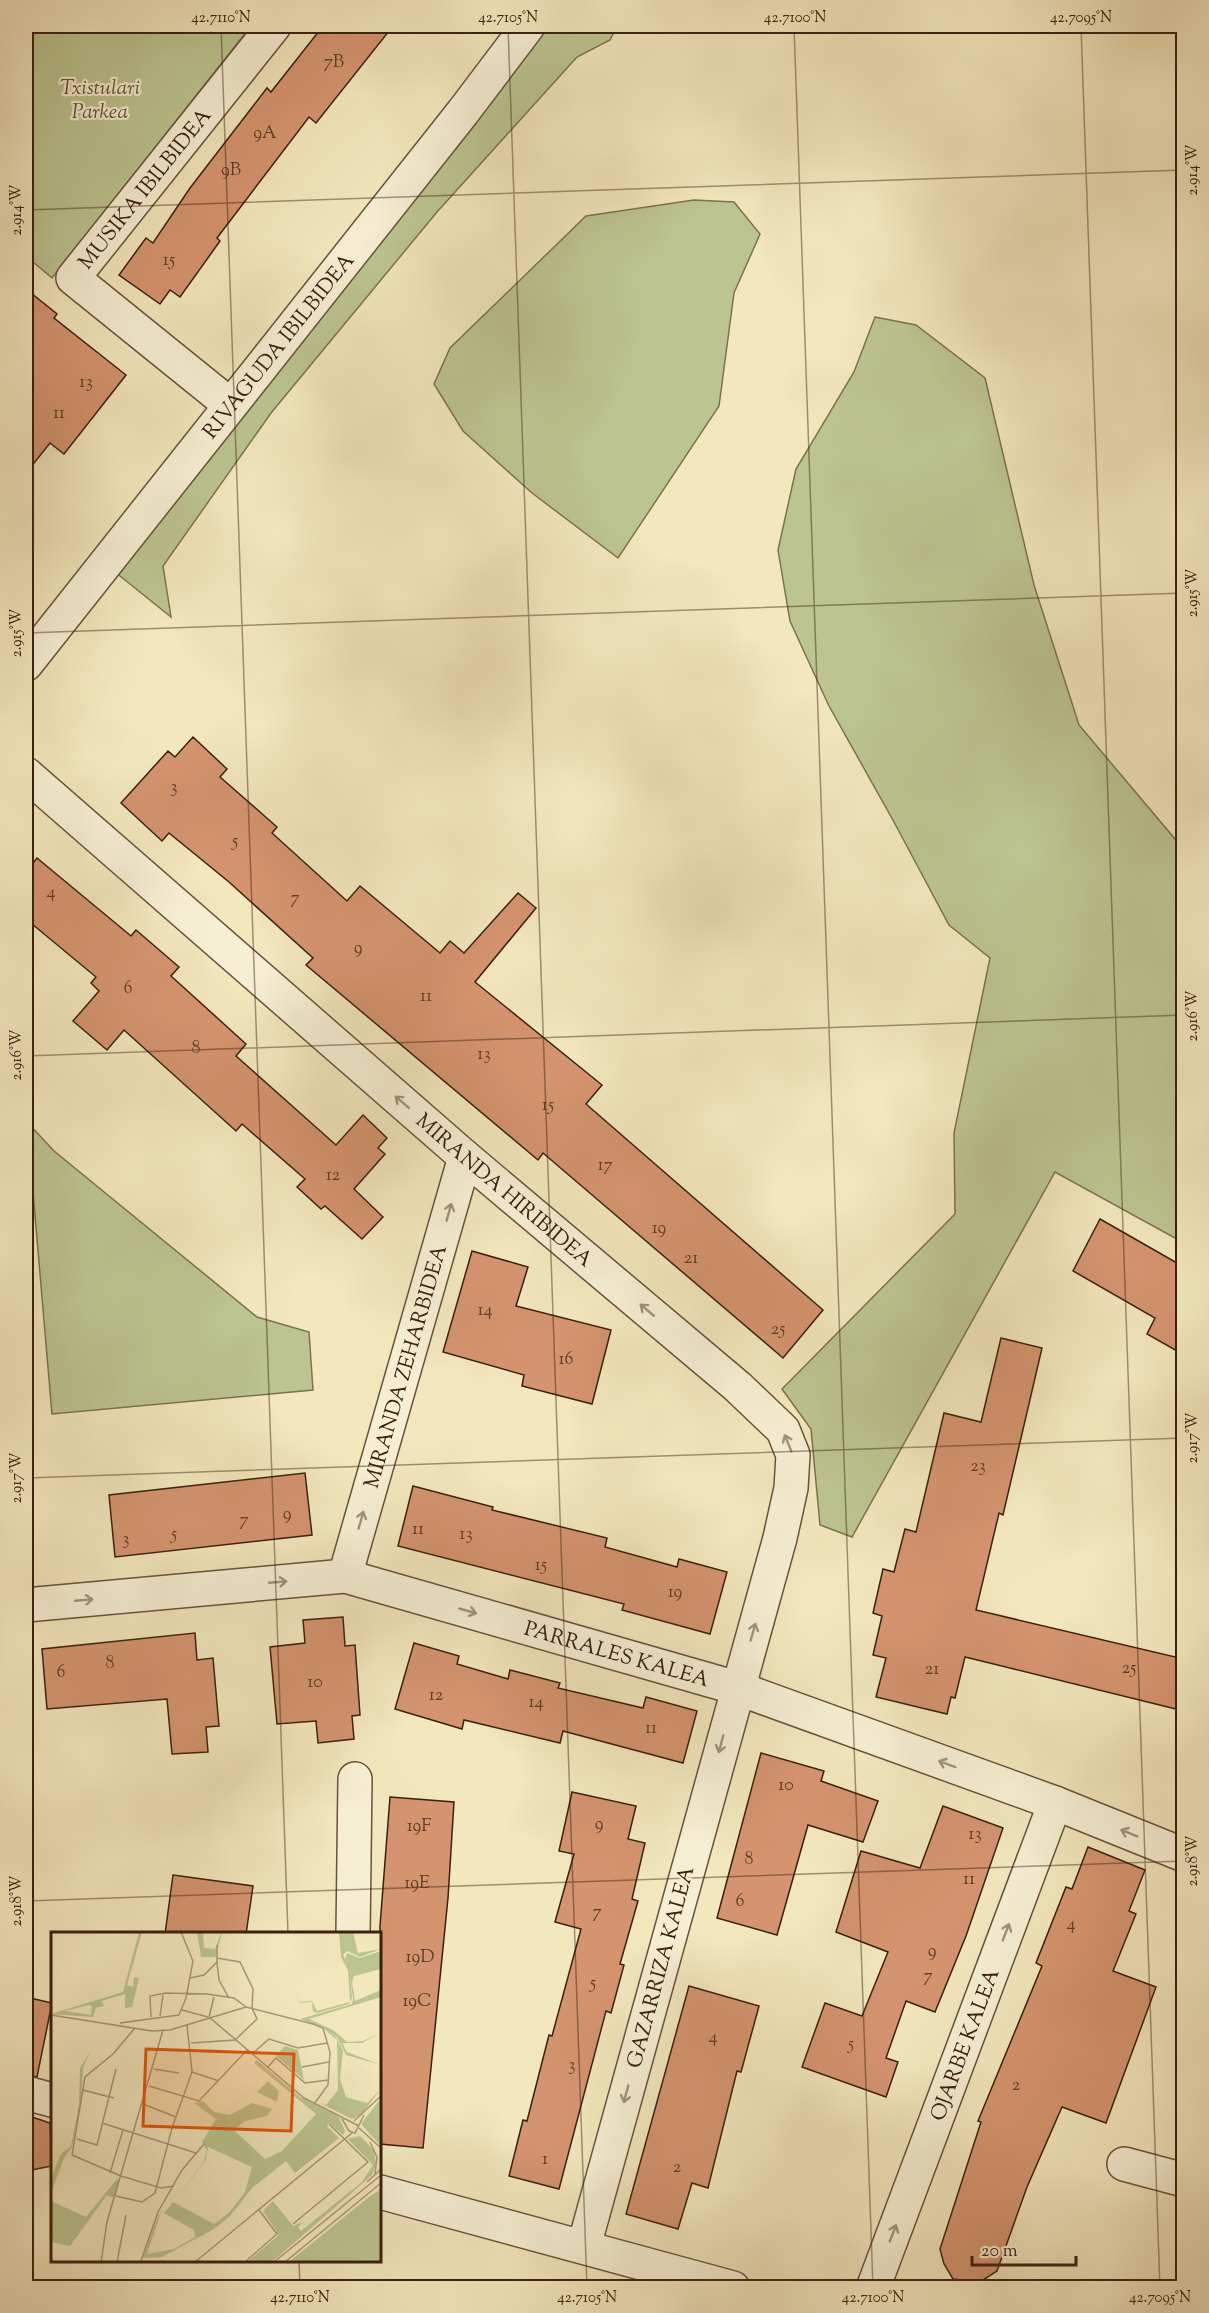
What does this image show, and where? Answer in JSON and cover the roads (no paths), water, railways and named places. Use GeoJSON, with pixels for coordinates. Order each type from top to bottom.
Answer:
{"type":"FeatureCollection","features":[{"type":"Feature","properties":{"kind":"street","name":"MUSIKA IBILBIDEA"},"geometry":{"type":"LineString","coordinates":[[229,404],[73,278],[274,26]]}},
{"type":"Feature","properties":{"kind":"street","name":"RIVAGUDA IBILBIDEA"},"geometry":{"type":"LineString","coordinates":[[27,658],[463,112],[528,26]]}},
{"type":"Feature","properties":{"kind":"street","name":"MIRANDA HIRIBIDEA"},"geometry":{"type":"LineString","coordinates":[[26,774],[465,1157],[738,1387],[783,1430],[793,1455],[791,1488],[780,1538],[737,1688]]}},
{"type":"Feature","properties":{"kind":"street","name":"MIRANDA ZEHARBIDEA"},"geometry":{"type":"LineString","coordinates":[[345,1576],[465,1157]]}},
{"type":"Feature","properties":{"kind":"street","name":"PARRALES KALEA"},"geometry":{"type":"LineString","coordinates":[[26,1605],[345,1576],[737,1688],[1055,1803],[1184,1856]]}},
{"type":"Feature","properties":{"kind":"street","name":"GAZARRIZA KALEA"},"geometry":{"type":"LineString","coordinates":[[584,2246],[737,1688]]}},
{"type":"Feature","properties":{"kind":"street"},"geometry":{"type":"LineString","coordinates":[[353,1932],[355,1779]]}},
{"type":"Feature","properties":{"kind":"street","name":"OJARBE KALEA"},"geometry":{"type":"LineString","coordinates":[[873,2288],[1055,1803]]}},
{"type":"Feature","properties":{"kind":"street"},"geometry":{"type":"LineString","coordinates":[[26,2093],[51,2100]]}},
{"type":"Feature","properties":{"kind":"street"},"geometry":{"type":"LineString","coordinates":[[1124,2164],[1184,2180]]}},
{"type":"Feature","properties":{"kind":"street"},"geometry":{"type":"LineString","coordinates":[[381,2192],[733,2288]]}},
{"type":"Feature","properties":{"kind":"park label","name":"Txistulari Parkea"},"geometry":{"type":"Point","coordinates":[100,99]}}]}
